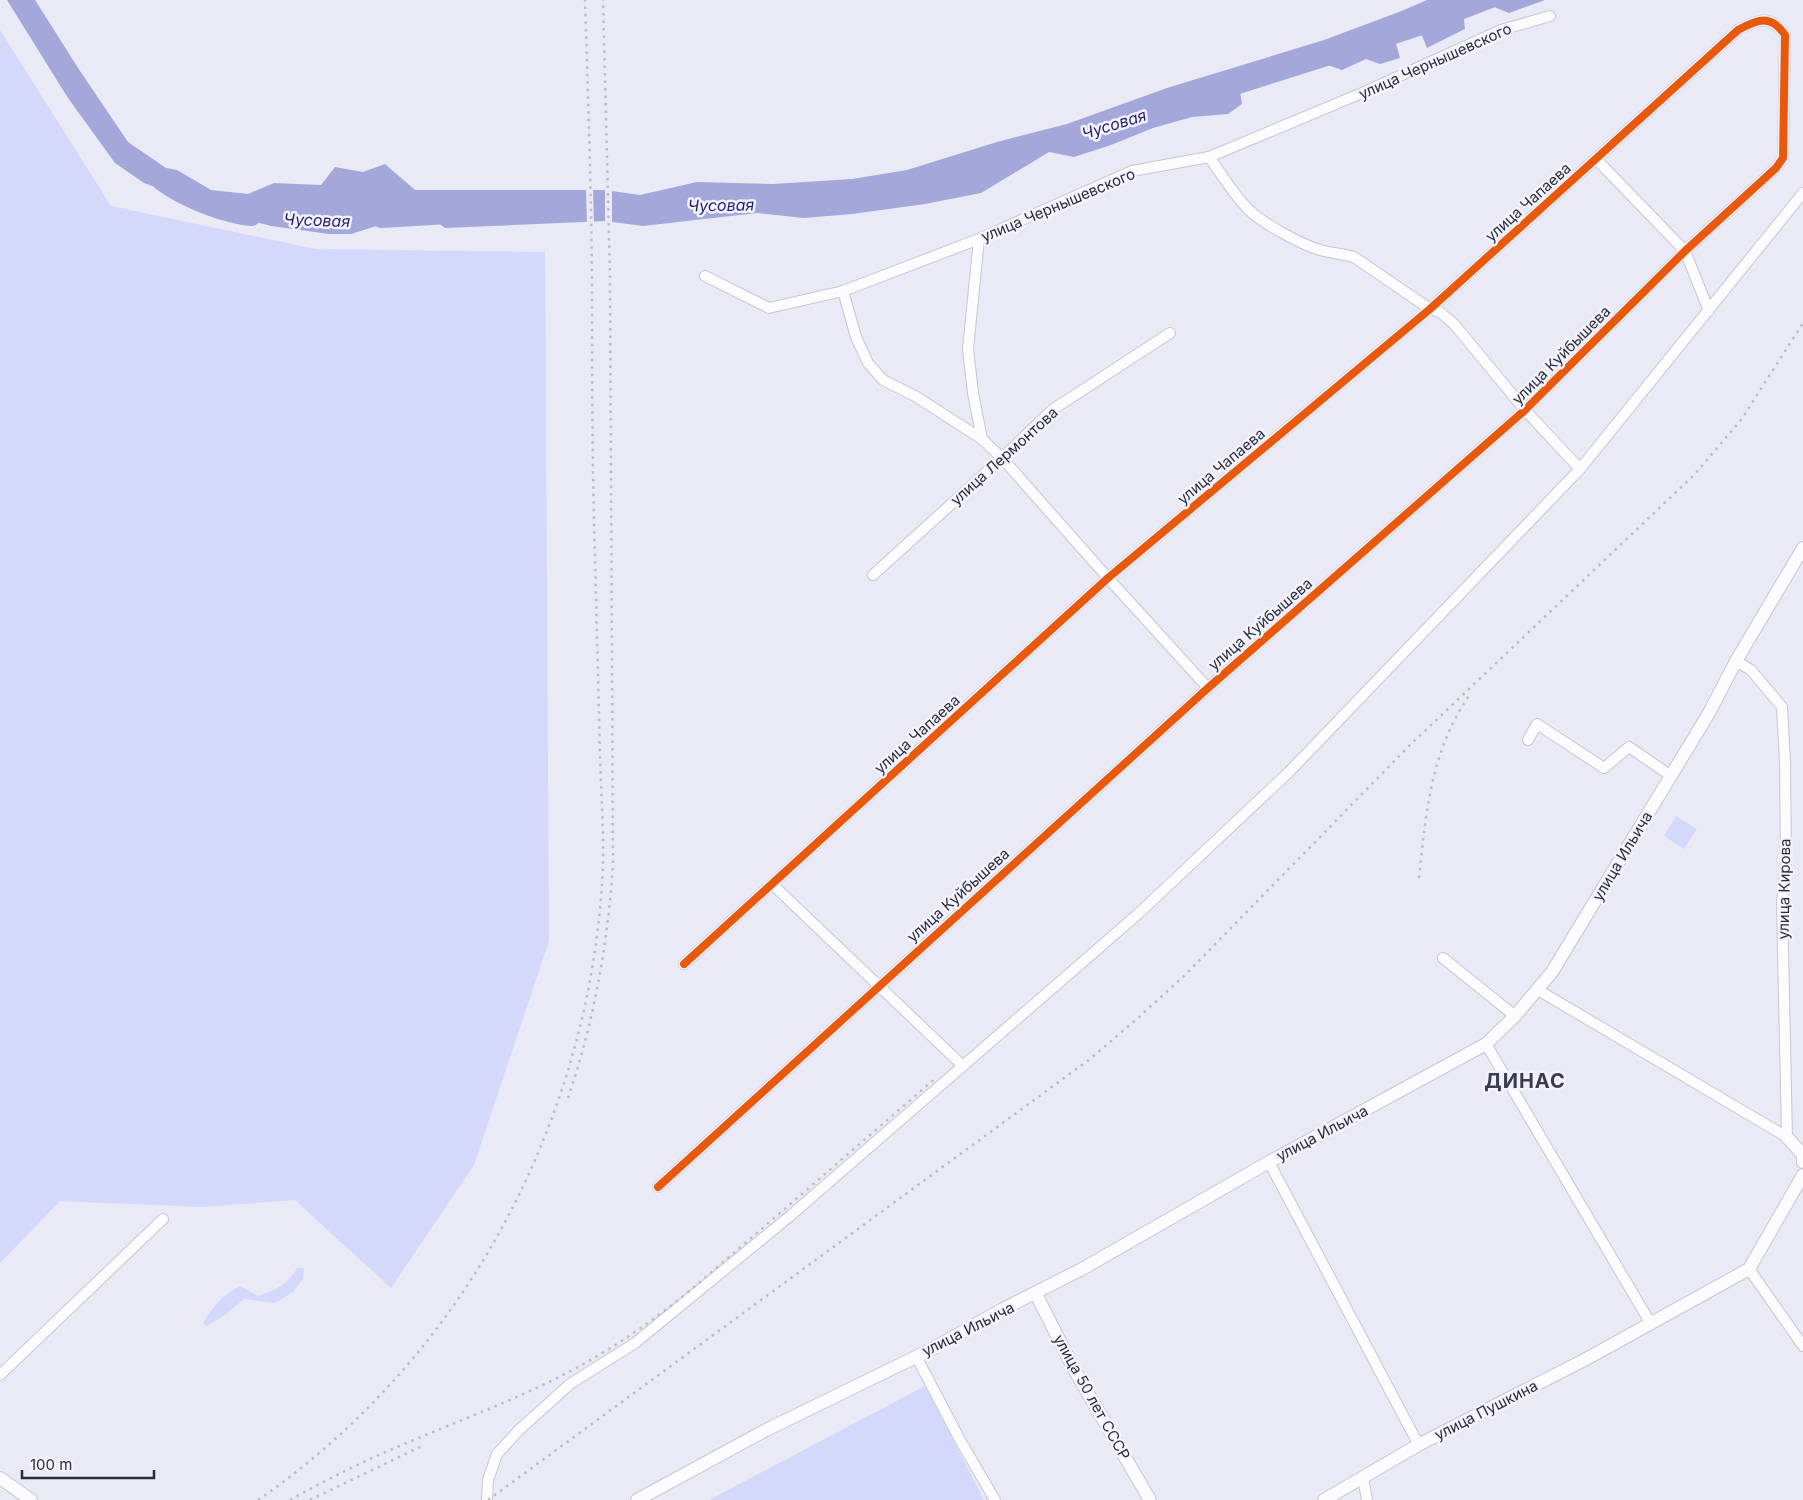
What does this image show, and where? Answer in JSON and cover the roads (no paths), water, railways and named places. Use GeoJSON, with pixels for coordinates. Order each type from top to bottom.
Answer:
{"type":"FeatureCollection","features":[{"type":"Feature","properties":{"kind":"street","name":"улица Чернышевского"},"geometry":{"type":"LineString","coordinates":[[705,276],[769,308],[843,292],[979,239],[1132,171],[1209,158],[1362,93],[1501,30],[1550,16]]}},
{"type":"Feature","properties":{"kind":"street","name":"улица Чапаева"},"geometry":{"type":"LineString","coordinates":[[684,964],[1108,578],[1430,309],[1738,30],[1754,22],[1770,20],[1779,26],[1785,35]]}},
{"type":"Feature","properties":{"kind":"street","name":"улица Куйбышева"},"geometry":{"type":"LineString","coordinates":[[658,1187],[1208,688],[1526,410],[1685,251],[1776,168],[1783,158],[1785,35]]}},
{"type":"Feature","properties":{"kind":"street"},"geometry":{"type":"LineString","coordinates":[[1209,158],[1249,209],[1272,226],[1321,250],[1354,257],[1430,309],[1440,312],[1454,324],[1526,410],[1580,469]]}},
{"type":"Feature","properties":{"kind":"street"},"geometry":{"type":"LineString","coordinates":[[1596,160],[1685,251],[1710,311]]}},
{"type":"Feature","properties":{"kind":"street"},"geometry":{"type":"LineString","coordinates":[[487,1500],[488,1480],[498,1454],[519,1430],[570,1384],[643,1336],[790,1216],[1138,914],[1289,772],[1580,469],[1710,311],[1803,193]]}},
{"type":"Feature","properties":{"kind":"street"},"geometry":{"type":"LineString","coordinates":[[979,239],[968,349],[973,393],[982,439]]}},
{"type":"Feature","properties":{"kind":"street"},"geometry":{"type":"LineString","coordinates":[[843,292],[856,337],[868,363],[883,380],[923,401],[982,439],[1002,458],[1208,688]]}},
{"type":"Feature","properties":{"kind":"street","name":"улица Лермонтова"},"geometry":{"type":"LineString","coordinates":[[873,575],[1052,410],[1170,333]]}},
{"type":"Feature","properties":{"kind":"street","name":"улица Ильича"},"geometry":{"type":"LineString","coordinates":[[637,1500],[777,1425],[1036,1294],[1269,1162],[1486,1044],[1515,1016],[1552,972],[1709,713],[1736,661],[1803,548]]}},
{"type":"Feature","properties":{"kind":"street","name":"улица Кирова"},"geometry":{"type":"LineString","coordinates":[[1736,661],[1750,670],[1782,706],[1786,864],[1782,902],[1787,1136]]}},
{"type":"Feature","properties":{"kind":"street"},"geometry":{"type":"LineString","coordinates":[[1528,740],[1537,724],[1604,768],[1629,747],[1671,776]]}},
{"type":"Feature","properties":{"kind":"street"},"geometry":{"type":"LineString","coordinates":[[772,884],[963,1066]]}},
{"type":"Feature","properties":{"kind":"street"},"geometry":{"type":"LineString","coordinates":[[1443,958],[1515,1016]]}},
{"type":"Feature","properties":{"kind":"street"},"geometry":{"type":"LineString","coordinates":[[1538,990],[1787,1136],[1803,1155],[1803,1162]]}},
{"type":"Feature","properties":{"kind":"street"},"geometry":{"type":"LineString","coordinates":[[1486,1044],[1651,1324]]}},
{"type":"Feature","properties":{"kind":"street"},"geometry":{"type":"LineString","coordinates":[[1269,1162],[1414,1438],[1420,1444]]}},
{"type":"Feature","properties":{"kind":"street"},"geometry":{"type":"LineString","coordinates":[[1803,1175],[1749,1269],[1803,1346]]}},
{"type":"Feature","properties":{"kind":"street"},"geometry":{"type":"LineString","coordinates":[[0,1375],[163,1219]]}},
{"type":"Feature","properties":{"kind":"street","name":"улица Пушкина"},"geometry":{"type":"LineString","coordinates":[[1324,1500],[1420,1444],[1651,1324],[1749,1269]]}},
{"type":"Feature","properties":{"kind":"street","name":"улица 50 лет СССР"},"geometry":{"type":"LineString","coordinates":[[1036,1294],[1075,1371],[1150,1500]]}},
{"type":"Feature","properties":{"kind":"street"},"geometry":{"type":"LineString","coordinates":[[916,1356],[960,1440],[995,1500]]}},
{"type":"Feature","properties":{"kind":"street"},"geometry":{"type":"LineString","coordinates":[[0,1478],[31,1500]]}},
{"type":"Feature","properties":{"kind":"street"},"geometry":{"type":"LineString","coordinates":[[1363,1478],[1367,1500]]}},
{"type":"Feature","properties":{"kind":"water"},"geometry":{"type":"Polygon","coordinates":[[[7,0],[35,0],[128,142],[166,168],[177,170],[211,190],[248,194],[274,183],[321,185],[335,167],[363,172],[385,164],[415,190],[605,190],[640,195],[697,182],[773,184],[852,179],[907,170],[997,142],[1067,124],[1167,88],[1324,40],[1427,0],[1545,0],[1509,13],[1484,3],[1463,11],[1465,29],[1427,48],[1419,28],[1394,36],[1400,58],[1380,64],[1366,59],[1342,70],[1316,61],[1239,86],[1242,104],[1228,114],[1192,117],[1153,128],[1074,157],[1049,152],[981,193],[925,204],[852,214],[804,218],[757,213],[643,226],[605,221],[445,228],[430,217],[399,219],[351,234],[329,234],[271,226],[237,217],[144,183],[115,163],[68,98],[7,0]]]}},
{"type":"Feature","properties":{"kind":"waterway","name":"Чусовая"},"geometry":{"type":"LineString","coordinates":[[1376,42],[1419,28],[1491,0]]}},
{"type":"Feature","properties":{"kind":"waterway","name":"Чусовая"},"geometry":{"type":"LineString","coordinates":[[1219,92],[1336,55]]}},
{"type":"Feature","properties":{"kind":"waterway","name":"Чусовая"},"geometry":{"type":"LineString","coordinates":[[160,182],[180,195],[204,206],[229,214],[252,218]]}},
{"type":"Feature","properties":{"kind":"waterway","name":"Чусовая"},"geometry":{"type":"LineString","coordinates":[[381,220],[449,216]]}},
{"type":"Feature","properties":{"kind":"railway"},"geometry":{"type":"LineString","coordinates":[[258,1500],[330,1443],[395,1379],[452,1308],[500,1231],[540,1149],[570,1064],[591,975],[602,884],[603,852],[593,489],[592,242],[585,0]]}},
{"type":"Feature","properties":{"kind":"railway"},"geometry":{"type":"LineString","coordinates":[[568,1098],[585,1040],[598,982],[608,923],[613,863],[610,276],[603,0]]}},
{"type":"Feature","properties":{"kind":"railway"},"geometry":{"type":"LineString","coordinates":[[488,1500],[1090,1059],[1138,1018],[1185,975],[1409,746],[1695,474],[1741,420],[1803,323]]}},
{"type":"Feature","properties":{"kind":"railway"},"geometry":{"type":"LineString","coordinates":[[1419,878],[1424,829],[1432,782],[1447,737],[1470,694]]}},
{"type":"Feature","properties":{"kind":"railway"},"geometry":{"type":"LineString","coordinates":[[290,1500],[372,1458],[553,1380],[629,1336],[665,1311],[699,1283],[937,1077]]}},
{"type":"Feature","properties":{"kind":"railway"},"geometry":{"type":"LineString","coordinates":[[310,1500],[422,1446]]}},
{"type":"Feature","properties":{"kind":"district","name":"ДИНАС"},"geometry":{"type":"Point","coordinates":[1525,1081]}}]}
